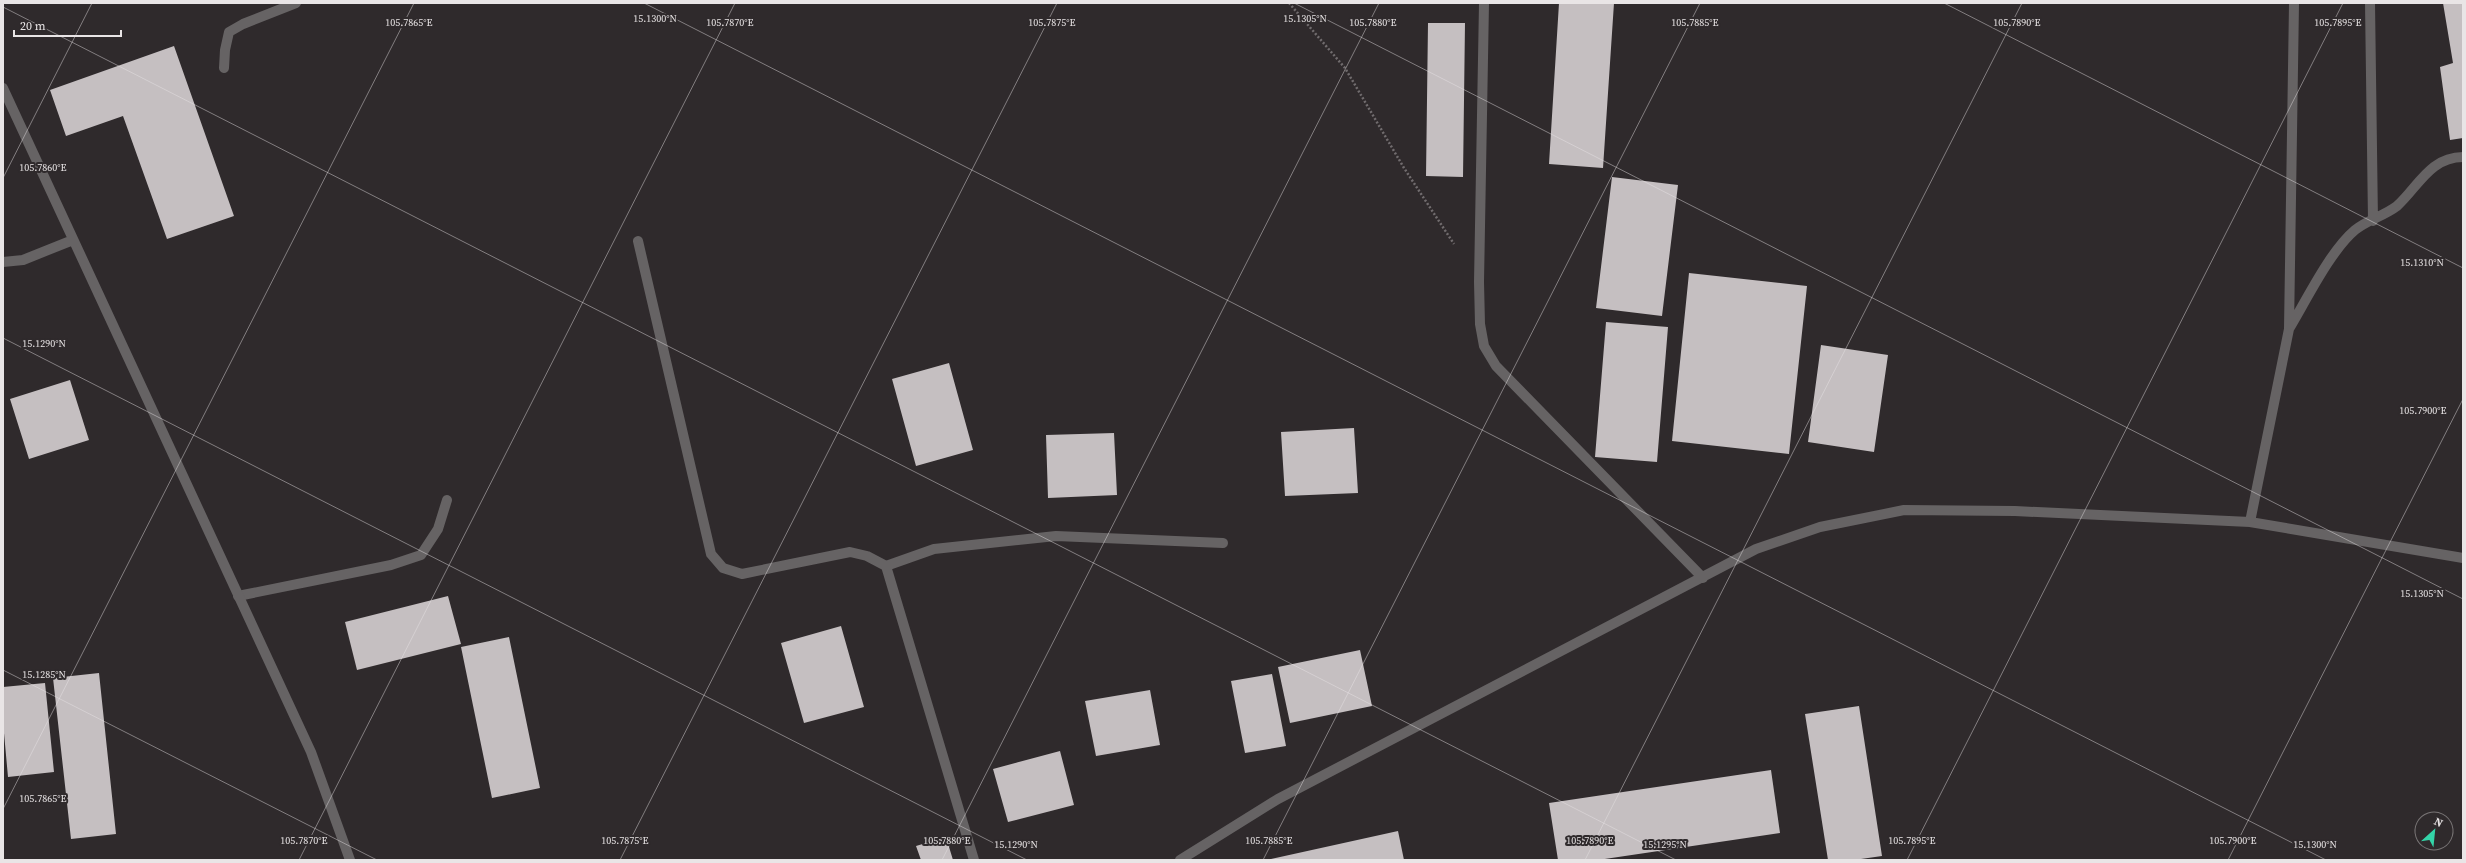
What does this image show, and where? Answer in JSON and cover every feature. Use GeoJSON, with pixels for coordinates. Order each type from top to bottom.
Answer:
{"type":"FeatureCollection","features":[{"type":"Feature","properties":{"kind":"street"},"geometry":{"type":"LineString","coordinates":[[224,68],[225,50],[229,32],[243,24],[296,3]]}},
{"type":"Feature","properties":{"kind":"street"},"geometry":{"type":"LineString","coordinates":[[1484,3],[1479,282],[1480,324],[1484,346],[1496,366],[1703,578]]}},
{"type":"Feature","properties":{"kind":"street"},"geometry":{"type":"LineString","coordinates":[[2250,522],[2289,329],[2294,3]]}},
{"type":"Feature","properties":{"kind":"street"},"geometry":{"type":"LineString","coordinates":[[2370,3],[2373,221]]}},
{"type":"Feature","properties":{"kind":"street"},"geometry":{"type":"LineString","coordinates":[[3,88],[311,752],[350,860]]}},
{"type":"Feature","properties":{"kind":"street"},"geometry":{"type":"LineString","coordinates":[[2289,329],[2338,248],[2355,230],[2397,206],[2434,166],[2455,157],[2463,157]]}},
{"type":"Feature","properties":{"kind":"street"},"geometry":{"type":"LineString","coordinates":[[3,262],[24,260],[73,240]]}},
{"type":"Feature","properties":{"kind":"street"},"geometry":{"type":"LineString","coordinates":[[638,241],[711,554],[723,568],[742,574],[850,552],[867,556],[886,566],[974,860]]}},
{"type":"Feature","properties":{"kind":"street"},"geometry":{"type":"LineString","coordinates":[[238,596],[391,565],[421,555],[438,529],[447,500]]}},
{"type":"Feature","properties":{"kind":"street"},"geometry":{"type":"LineString","coordinates":[[1180,860],[1278,799],[1756,549],[1820,527],[1904,510],[2015,511],[2250,522],[2463,558]]}},
{"type":"Feature","properties":{"kind":"street"},"geometry":{"type":"LineString","coordinates":[[886,566],[934,549],[1056,536],[1222,543]]}},
{"type":"Feature","properties":{"kind":"path"},"geometry":{"type":"LineString","coordinates":[[1289,3],[1345,68],[1404,168],[1479,282]]}},
{"type":"Feature","properties":{"kind":"building"},"geometry":{"type":"Polygon","coordinates":[[[1559,3],[1614,3],[1603,168],[1549,164],[1559,3]]]}},
{"type":"Feature","properties":{"kind":"building"},"geometry":{"type":"Polygon","coordinates":[[[2443,3],[2463,3],[2463,138],[2450,140],[2440,67],[2453,63],[2443,3]]]}},
{"type":"Feature","properties":{"kind":"building"},"geometry":{"type":"Polygon","coordinates":[[[1428,23],[1465,23],[1463,177],[1426,176],[1428,23]]]}},
{"type":"Feature","properties":{"kind":"building"},"geometry":{"type":"Polygon","coordinates":[[[174,46],[234,216],[167,239],[123,116],[66,136],[50,90],[174,46]]]}},
{"type":"Feature","properties":{"kind":"building"},"geometry":{"type":"Polygon","coordinates":[[[1612,177],[1678,185],[1662,316],[1596,308],[1612,177]]]}},
{"type":"Feature","properties":{"kind":"building"},"geometry":{"type":"Polygon","coordinates":[[[1689,273],[1807,286],[1789,454],[1672,441],[1689,273]]]}},
{"type":"Feature","properties":{"kind":"building"},"geometry":{"type":"Polygon","coordinates":[[[1606,322],[1668,327],[1657,462],[1595,457],[1606,322]]]}},
{"type":"Feature","properties":{"kind":"building"},"geometry":{"type":"Polygon","coordinates":[[[1821,345],[1888,355],[1874,452],[1808,442],[1821,345]]]}},
{"type":"Feature","properties":{"kind":"building"},"geometry":{"type":"Polygon","coordinates":[[[949,363],[973,450],[916,466],[892,379],[949,363]]]}},
{"type":"Feature","properties":{"kind":"building"},"geometry":{"type":"Polygon","coordinates":[[[70,380],[89,440],[29,459],[10,399],[70,380]]]}},
{"type":"Feature","properties":{"kind":"building"},"geometry":{"type":"Polygon","coordinates":[[[1354,428],[1358,493],[1285,496],[1281,432],[1354,428]]]}},
{"type":"Feature","properties":{"kind":"building"},"geometry":{"type":"Polygon","coordinates":[[[1114,433],[1117,495],[1048,498],[1046,435],[1114,433]]]}},
{"type":"Feature","properties":{"kind":"building"},"geometry":{"type":"Polygon","coordinates":[[[448,596],[461,644],[357,670],[345,622],[448,596]]]}},
{"type":"Feature","properties":{"kind":"building"},"geometry":{"type":"Polygon","coordinates":[[[841,626],[864,707],[804,723],[781,643],[841,626]]]}},
{"type":"Feature","properties":{"kind":"building"},"geometry":{"type":"Polygon","coordinates":[[[509,637],[540,788],[492,798],[461,647],[509,637]]]}},
{"type":"Feature","properties":{"kind":"building"},"geometry":{"type":"Polygon","coordinates":[[[1360,650],[1372,706],[1290,723],[1278,667],[1360,650]]]}},
{"type":"Feature","properties":{"kind":"building"},"geometry":{"type":"Polygon","coordinates":[[[99,673],[116,834],[71,839],[53,678],[99,673]]]}},
{"type":"Feature","properties":{"kind":"building"},"geometry":{"type":"Polygon","coordinates":[[[1272,674],[1286,746],[1245,753],[1231,681],[1272,674]]]}},
{"type":"Feature","properties":{"kind":"building"},"geometry":{"type":"Polygon","coordinates":[[[45,683],[54,772],[8,777],[3,722],[3,687],[45,683]]]}},
{"type":"Feature","properties":{"kind":"building"},"geometry":{"type":"Polygon","coordinates":[[[1150,690],[1160,745],[1096,756],[1085,701],[1150,690]]]}},
{"type":"Feature","properties":{"kind":"building"},"geometry":{"type":"Polygon","coordinates":[[[1859,706],[1882,856],[1854,860],[1828,860],[1805,714],[1859,706]]]}},
{"type":"Feature","properties":{"kind":"building"},"geometry":{"type":"Polygon","coordinates":[[[1060,751],[1074,805],[1008,822],[993,769],[1060,751]]]}},
{"type":"Feature","properties":{"kind":"building"},"geometry":{"type":"Polygon","coordinates":[[[1771,770],[1780,833],[1598,860],[1558,860],[1549,803],[1771,770]]]}},
{"type":"Feature","properties":{"kind":"building"},"geometry":{"type":"Polygon","coordinates":[[[1398,831],[1404,860],[1271,860],[1271,859],[1398,831]]]}},
{"type":"Feature","properties":{"kind":"building"},"geometry":{"type":"Polygon","coordinates":[[[946,837],[953,860],[921,860],[916,846],[946,837]]]}}]}
